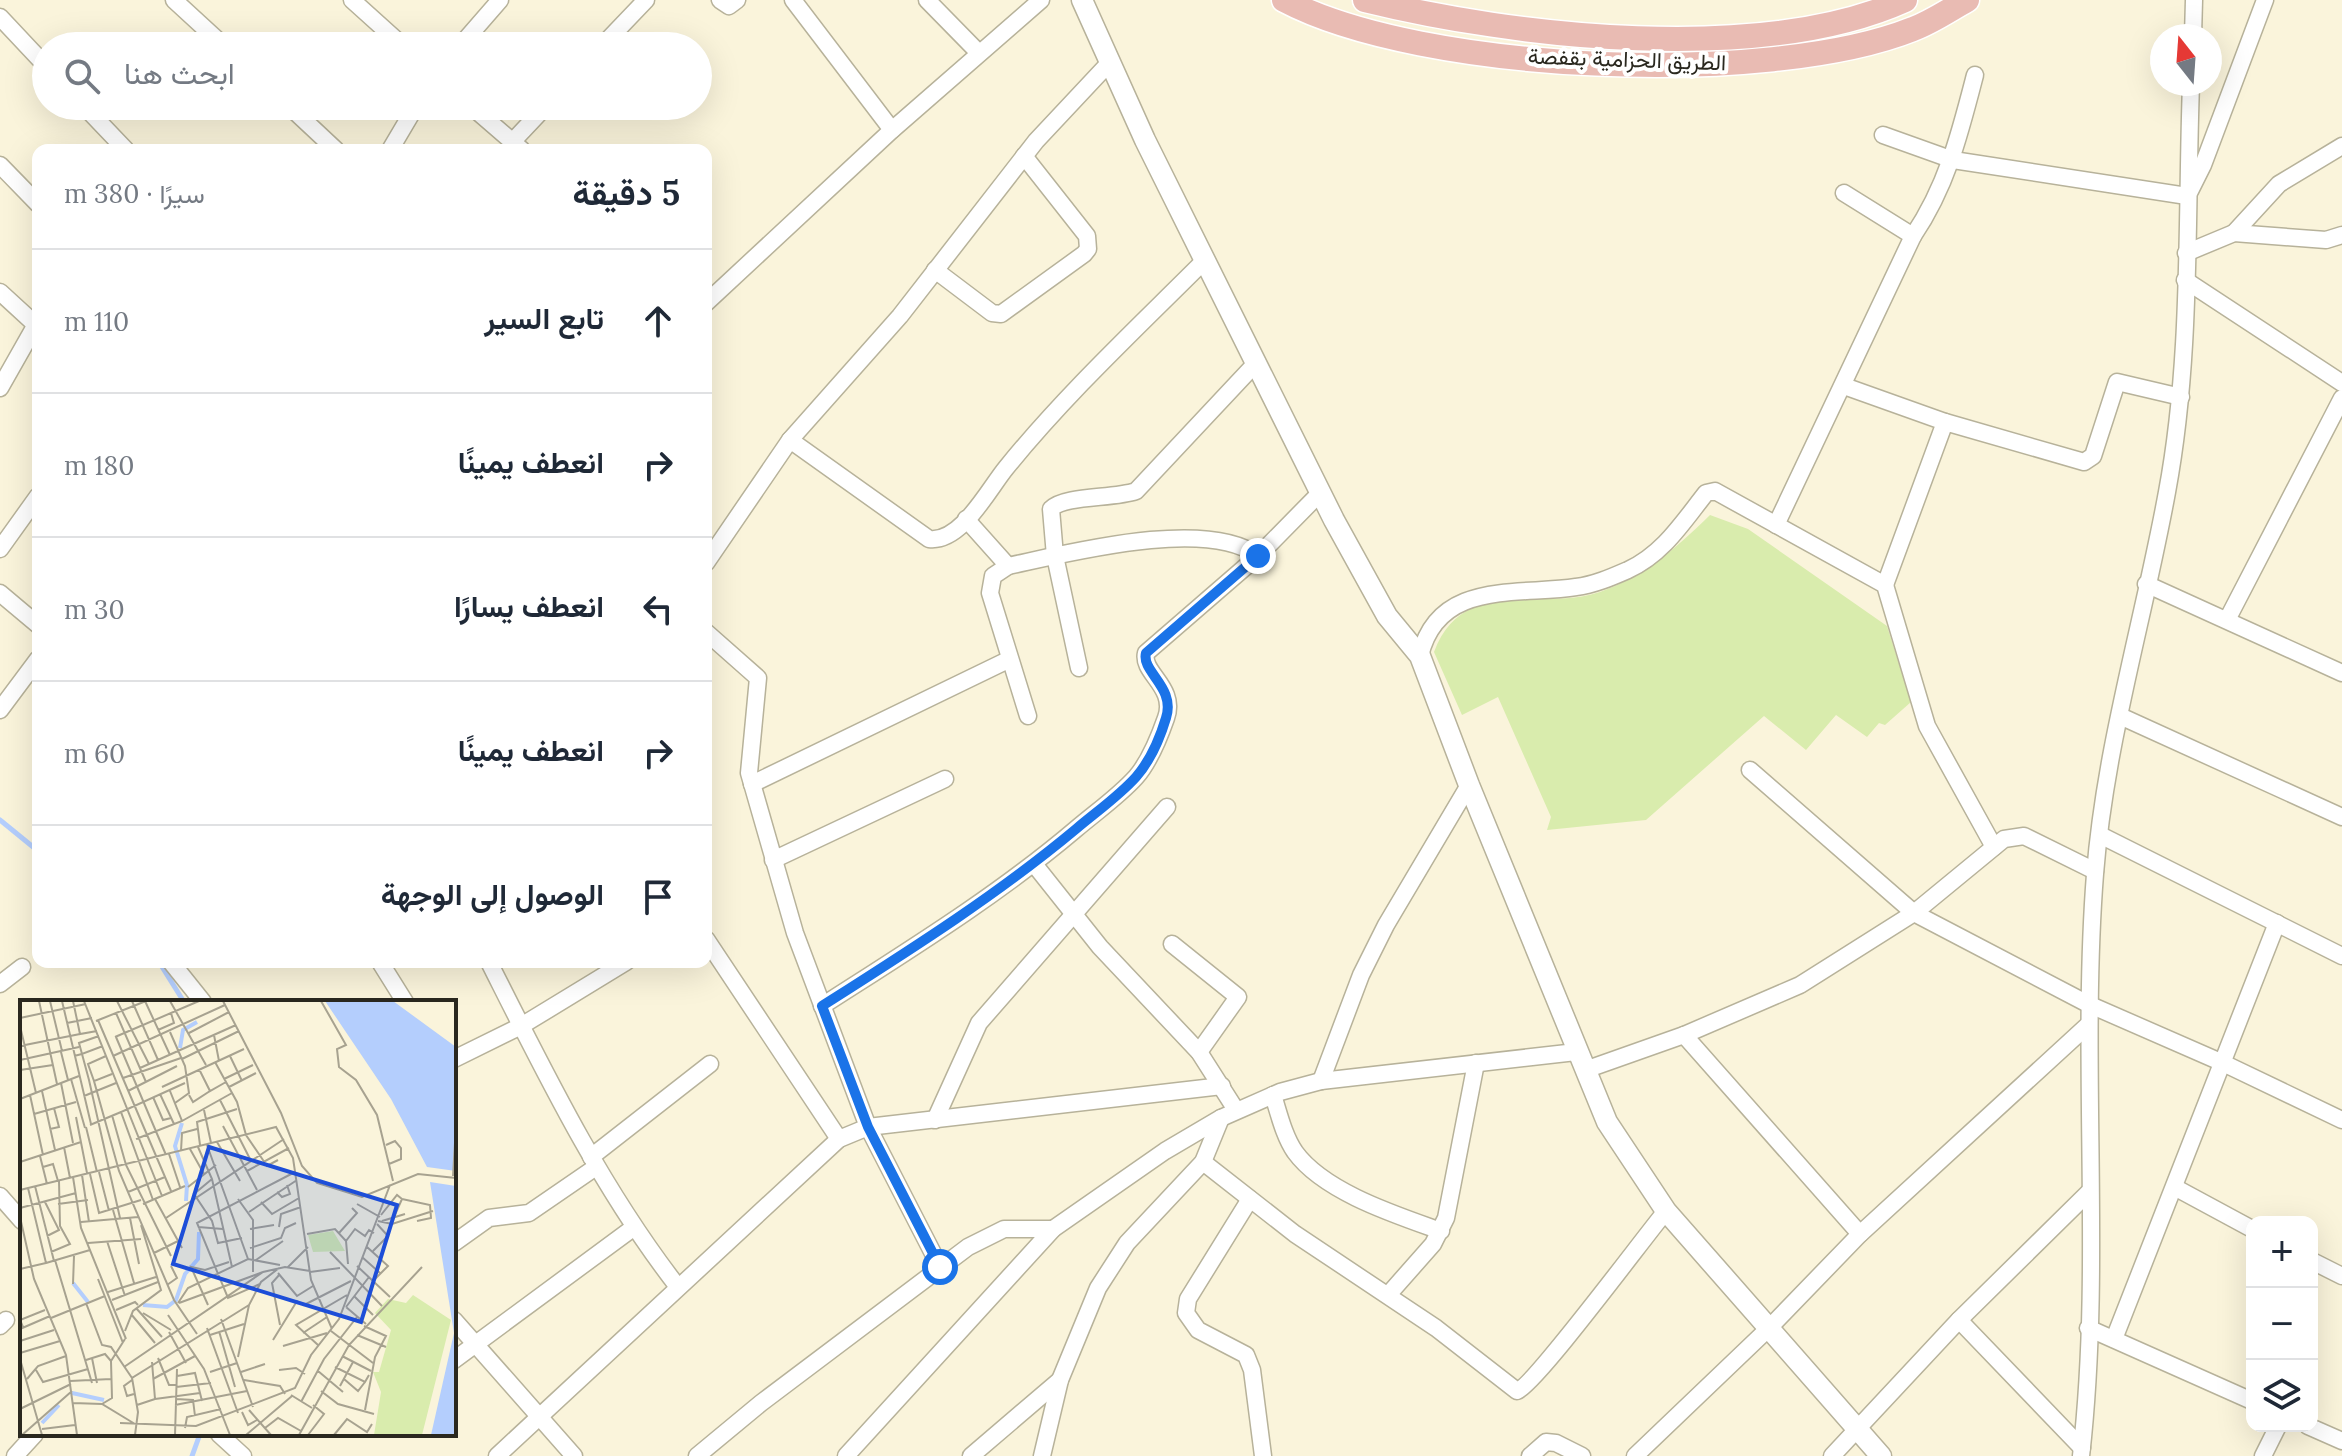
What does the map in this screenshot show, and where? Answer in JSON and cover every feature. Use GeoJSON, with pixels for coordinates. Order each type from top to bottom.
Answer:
{"type":"FeatureCollection","features":[{"type":"Feature","properties":{"kind":"main road","name":"الطريق الحزامية بقفصة"},"geometry":{"type":"LineString","coordinates":[[1284,0],[1351,27],[1462,51],[1578,62],[1691,64],[1803,57],[1858,45],[1912,29],[1967,0]]}},
{"type":"Feature","properties":{"kind":"main road","name":"الطريق الحزامية بقفصة"},"geometry":{"type":"LineString","coordinates":[[1365,0],[1432,17],[1580,35],[1700,37],[1769,34],[1831,24],[1905,0]]}},
{"type":"Feature","properties":{"kind":"street"},"geometry":{"type":"LineString","coordinates":[[174,0],[209,32]]}},
{"type":"Feature","properties":{"kind":"street"},"geometry":{"type":"LineString","coordinates":[[352,0],[387,32]]}},
{"type":"Feature","properties":{"kind":"street"},"geometry":{"type":"LineString","coordinates":[[472,32],[500,0]]}},
{"type":"Feature","properties":{"kind":"street"},"geometry":{"type":"LineString","coordinates":[[615,32],[646,0]]}},
{"type":"Feature","properties":{"kind":"street"},"geometry":{"type":"LineString","coordinates":[[720,0],[729,6],[737,0]]}},
{"type":"Feature","properties":{"kind":"street"},"geometry":{"type":"LineString","coordinates":[[793,0],[892,130]]}},
{"type":"Feature","properties":{"kind":"street"},"geometry":{"type":"LineString","coordinates":[[927,0],[979,53]]}},
{"type":"Feature","properties":{"kind":"street"},"geometry":{"type":"LineString","coordinates":[[712,297],[892,130],[1041,0]]}},
{"type":"Feature","properties":{"kind":"street"},"geometry":{"type":"LineString","coordinates":[[1082,0],[1204,261],[1320,493],[1387,616],[1420,656],[1580,1061],[1624,1152],[1666,1211],[1881,1456]]}},
{"type":"Feature","properties":{"kind":"street"},"geometry":{"type":"LineString","coordinates":[[2193,24],[2194,0]]}},
{"type":"Feature","properties":{"kind":"street"},"geometry":{"type":"LineString","coordinates":[[2187,196],[2203,165],[2265,0]]}},
{"type":"Feature","properties":{"kind":"street"},"geometry":{"type":"LineString","coordinates":[[0,17],[32,51]]}},
{"type":"Feature","properties":{"kind":"street"},"geometry":{"type":"LineString","coordinates":[[712,554],[790,440],[900,316],[1024,156],[1111,61]]}},
{"type":"Feature","properties":{"kind":"street"},"geometry":{"type":"LineString","coordinates":[[1776,525],[1913,236],[1931,209],[1953,160],[1975,75]]}},
{"type":"Feature","properties":{"kind":"street"},"geometry":{"type":"LineString","coordinates":[[2082,1452],[2088,1328],[2088,1004],[2095,871],[2120,716],[2167,493],[2181,397],[2191,96]]}},
{"type":"Feature","properties":{"kind":"street"},"geometry":{"type":"LineString","coordinates":[[97,120],[120,144]]}},
{"type":"Feature","properties":{"kind":"street"},"geometry":{"type":"LineString","coordinates":[[304,120],[330,144]]}},
{"type":"Feature","properties":{"kind":"street"},"geometry":{"type":"LineString","coordinates":[[394,144],[408,120]]}},
{"type":"Feature","properties":{"kind":"street"},"geometry":{"type":"LineString","coordinates":[[487,120],[515,144]]}},
{"type":"Feature","properties":{"kind":"street"},"geometry":{"type":"LineString","coordinates":[[518,144],[536,120]]}},
{"type":"Feature","properties":{"kind":"street"},"geometry":{"type":"LineString","coordinates":[[1883,135],[1953,160],[2187,196]]}},
{"type":"Feature","properties":{"kind":"street"},"geometry":{"type":"LineString","coordinates":[[2186,253],[2234,233],[2279,184],[2342,146]]}},
{"type":"Feature","properties":{"kind":"street"},"geometry":{"type":"LineString","coordinates":[[935,270],[992,313],[1001,314],[1088,249],[1087,236],[1024,156]]}},
{"type":"Feature","properties":{"kind":"street"},"geometry":{"type":"LineString","coordinates":[[0,165],[32,198]]}},
{"type":"Feature","properties":{"kind":"street"},"geometry":{"type":"LineString","coordinates":[[1844,193],[1913,236]]}},
{"type":"Feature","properties":{"kind":"street"},"geometry":{"type":"LineString","coordinates":[[2234,233],[2326,240],[2342,235]]}},
{"type":"Feature","properties":{"kind":"street"},"geometry":{"type":"LineString","coordinates":[[790,440],[929,539],[945,537],[966,519],[1043,423],[1204,261]]}},
{"type":"Feature","properties":{"kind":"street"},"geometry":{"type":"LineString","coordinates":[[2185,280],[2342,383]]}},
{"type":"Feature","properties":{"kind":"street"},"geometry":{"type":"LineString","coordinates":[[0,292],[32,319]]}},
{"type":"Feature","properties":{"kind":"street"},"geometry":{"type":"LineString","coordinates":[[0,388],[32,332]]}},
{"type":"Feature","properties":{"kind":"street"},"geometry":{"type":"LineString","coordinates":[[1079,668],[1055,556],[1051,516],[1054,505],[1136,491],[1257,362]]}},
{"type":"Feature","properties":{"kind":"street"},"geometry":{"type":"LineString","coordinates":[[1844,386],[1945,422],[2084,462],[2093,456],[2117,382],[2181,397]]}},
{"type":"Feature","properties":{"kind":"street"},"geometry":{"type":"LineString","coordinates":[[2227,620],[2342,398]]}},
{"type":"Feature","properties":{"kind":"street"},"geometry":{"type":"LineString","coordinates":[[1945,422],[1885,585],[1927,726],[1994,847]]}},
{"type":"Feature","properties":{"kind":"street"},"geometry":{"type":"LineString","coordinates":[[1420,656],[1423,643],[1437,624],[1454,607],[1470,598],[1504,591],[1592,584],[1645,561],[1662,549],[1709,491],[1715,491],[1885,585]]}},
{"type":"Feature","properties":{"kind":"street"},"geometry":{"type":"LineString","coordinates":[[822,1006],[949,925],[1034,864],[1137,776],[1157,744],[1168,713],[1167,694],[1147,664],[1146,653],[1258,556],[1320,493]]}},
{"type":"Feature","properties":{"kind":"street"},"geometry":{"type":"LineString","coordinates":[[0,549],[32,504]]}},
{"type":"Feature","properties":{"kind":"street"},"geometry":{"type":"LineString","coordinates":[[966,519],[1008,566]]}},
{"type":"Feature","properties":{"kind":"street"},"geometry":{"type":"LineString","coordinates":[[1028,716],[1008,660],[989,584],[993,576],[1008,566],[1055,556],[1179,538],[1208,537],[1246,546],[1258,556]]}},
{"type":"Feature","properties":{"kind":"street"},"geometry":{"type":"LineString","coordinates":[[2146,584],[2342,673]]}},
{"type":"Feature","properties":{"kind":"street"},"geometry":{"type":"LineString","coordinates":[[0,593],[32,620]]}},
{"type":"Feature","properties":{"kind":"street"},"geometry":{"type":"LineString","coordinates":[[712,637],[758,678],[748,761],[773,860],[822,1006],[868,1127],[940,1267]]}},
{"type":"Feature","properties":{"kind":"street"},"geometry":{"type":"LineString","coordinates":[[752,784],[1008,660]]}},
{"type":"Feature","properties":{"kind":"street"},"geometry":{"type":"LineString","coordinates":[[0,710],[32,667]]}},
{"type":"Feature","properties":{"kind":"street"},"geometry":{"type":"LineString","coordinates":[[2120,716],[2342,817]]}},
{"type":"Feature","properties":{"kind":"street"},"geometry":{"type":"LineString","coordinates":[[1750,770],[1914,913],[2088,1004],[2223,1063],[2342,1120]]}},
{"type":"Feature","properties":{"kind":"street"},"geometry":{"type":"LineString","coordinates":[[773,860],[945,779]]}},
{"type":"Feature","properties":{"kind":"street"},"geometry":{"type":"LineString","coordinates":[[1321,1081],[1361,975],[1380,937],[1469,785]]}},
{"type":"Feature","properties":{"kind":"street"},"geometry":{"type":"LineString","coordinates":[[935,1120],[979,1023],[1167,807]]}},
{"type":"Feature","properties":{"kind":"street"},"geometry":{"type":"LineString","coordinates":[[2100,835],[2341,952]]}},
{"type":"Feature","properties":{"kind":"street"},"geometry":{"type":"LineString","coordinates":[[846,1456],[1053,1229],[1165,1151],[1229,1114],[1273,1095],[1321,1081],[1476,1063],[1580,1061],[1684,1035],[1800,985],[1914,913],[2004,839],[2024,836],[2095,871]]}},
{"type":"Feature","properties":{"kind":"street"},"geometry":{"type":"LineString","coordinates":[[1034,864],[1116,965],[1199,1052],[1222,1086],[1229,1114],[1203,1162],[1127,1243],[1098,1288],[1060,1380],[1042,1456]]}},
{"type":"Feature","properties":{"kind":"street"},"geometry":{"type":"LineString","coordinates":[[2114,1339],[2176,1188],[2277,923]]}},
{"type":"Feature","properties":{"kind":"street"},"geometry":{"type":"LineString","coordinates":[[1172,944],[1238,997],[1199,1052]]}},
{"type":"Feature","properties":{"kind":"street"},"geometry":{"type":"LineString","coordinates":[[712,948],[839,1139]]}},
{"type":"Feature","properties":{"kind":"street"},"geometry":{"type":"LineString","coordinates":[[0,984],[22,967]]}},
{"type":"Feature","properties":{"kind":"street"},"geometry":{"type":"LineString","coordinates":[[176,968],[201,1000]]}},
{"type":"Feature","properties":{"kind":"street"},"geometry":{"type":"LineString","coordinates":[[384,968],[404,1000]]}},
{"type":"Feature","properties":{"kind":"street"},"geometry":{"type":"LineString","coordinates":[[492,968],[593,1162],[633,1228],[678,1287]]}},
{"type":"Feature","properties":{"kind":"street"},"geometry":{"type":"LineString","coordinates":[[456,1058],[521,1026],[616,968]]}},
{"type":"Feature","properties":{"kind":"street"},"geometry":{"type":"LineString","coordinates":[[1635,1456],[1770,1327],[1860,1234],[2088,1025]]}},
{"type":"Feature","properties":{"kind":"street"},"geometry":{"type":"LineString","coordinates":[[1684,1035],[1860,1234]]}},
{"type":"Feature","properties":{"kind":"street"},"geometry":{"type":"LineString","coordinates":[[1388,1295],[1441,1231],[1453,1191],[1476,1063]]}},
{"type":"Feature","properties":{"kind":"street"},"geometry":{"type":"LineString","coordinates":[[456,1242],[489,1218],[529,1213],[710,1064]]}},
{"type":"Feature","properties":{"kind":"street"},"geometry":{"type":"LineString","coordinates":[[497,1456],[839,1139],[868,1127],[1222,1086]]}},
{"type":"Feature","properties":{"kind":"street"},"geometry":{"type":"LineString","coordinates":[[1273,1095],[1287,1138],[1305,1163],[1368,1202],[1441,1231]]}},
{"type":"Feature","properties":{"kind":"street"},"geometry":{"type":"LineString","coordinates":[[1203,1162],[1519,1391],[1550,1360],[1666,1211]]}},
{"type":"Feature","properties":{"kind":"street"},"geometry":{"type":"LineString","coordinates":[[2176,1188],[2246,1226]]}},
{"type":"Feature","properties":{"kind":"street"},"geometry":{"type":"LineString","coordinates":[[1832,1456],[1959,1320],[2089,1192]]}},
{"type":"Feature","properties":{"kind":"street"},"geometry":{"type":"LineString","coordinates":[[0,1196],[20,1219]]}},
{"type":"Feature","properties":{"kind":"street"},"geometry":{"type":"LineString","coordinates":[[1250,1199],[1188,1299],[1186,1313],[1198,1330],[1246,1355],[1252,1370],[1263,1456]]}},
{"type":"Feature","properties":{"kind":"street"},"geometry":{"type":"LineString","coordinates":[[456,1359],[633,1228]]}},
{"type":"Feature","properties":{"kind":"street"},"geometry":{"type":"LineString","coordinates":[[697,1456],[761,1403],[940,1267],[1004,1229],[1053,1229]]}},
{"type":"Feature","properties":{"kind":"street"},"geometry":{"type":"LineString","coordinates":[[2318,1264],[2342,1276]]}},
{"type":"Feature","properties":{"kind":"street"},"geometry":{"type":"LineString","coordinates":[[1959,1320],[2082,1452]]}},
{"type":"Feature","properties":{"kind":"street"},"geometry":{"type":"LineString","coordinates":[[456,1322],[574,1456]]}},
{"type":"Feature","properties":{"kind":"street"},"geometry":{"type":"LineString","coordinates":[[2088,1328],[2246,1398]]}},
{"type":"Feature","properties":{"kind":"street"},"geometry":{"type":"LineString","coordinates":[[971,1456],[1060,1380]]}},
{"type":"Feature","properties":{"kind":"street"},"geometry":{"type":"LineString","coordinates":[[2318,1430],[2342,1441]]}},
{"type":"Feature","properties":{"kind":"street"},"geometry":{"type":"LineString","coordinates":[[2263,1456],[2275,1432]]}},
{"type":"Feature","properties":{"kind":"street"},"geometry":{"type":"LineString","coordinates":[[15,1456],[33,1436]]}},
{"type":"Feature","properties":{"kind":"street"},"geometry":{"type":"LineString","coordinates":[[221,1436],[243,1456]]}},
{"type":"Feature","properties":{"kind":"street"},"geometry":{"type":"LineString","coordinates":[[1530,1456],[1546,1442],[1556,1443],[1582,1456]]}},
{"type":"Feature","properties":{"kind":"green space"},"geometry":{"type":"Polygon","coordinates":[[[1710,515],[1748,529],[1887,626],[1911,702],[1885,725],[1879,723],[1867,737],[1836,715],[1806,750],[1764,716],[1646,820],[1547,830],[1551,817],[1498,697],[1462,715],[1434,652],[1447,628],[1464,613],[1484,604],[1506,600],[1578,597],[1600,592],[1631,578],[1659,560],[1710,515]]]}},
{"type":"Feature","properties":{"kind":"waterway"},"geometry":{"type":"LineString","coordinates":[[0,820],[32,846]]}},
{"type":"Feature","properties":{"kind":"waterway"},"geometry":{"type":"LineString","coordinates":[[163,968],[183,1000]]}},
{"type":"Feature","properties":{"kind":"waterway"},"geometry":{"type":"LineString","coordinates":[[192,1456],[199,1436]]}},
{"type":"Feature","properties":{"kind":"route"},"geometry":{"type":"LineString","coordinates":[[940,1267],[868,1127],[822,1006],[949,925],[1034,864],[1137,776],[1157,744],[1168,713],[1167,694],[1147,664],[1144,658],[1146,653],[1258,556]]}}]}
